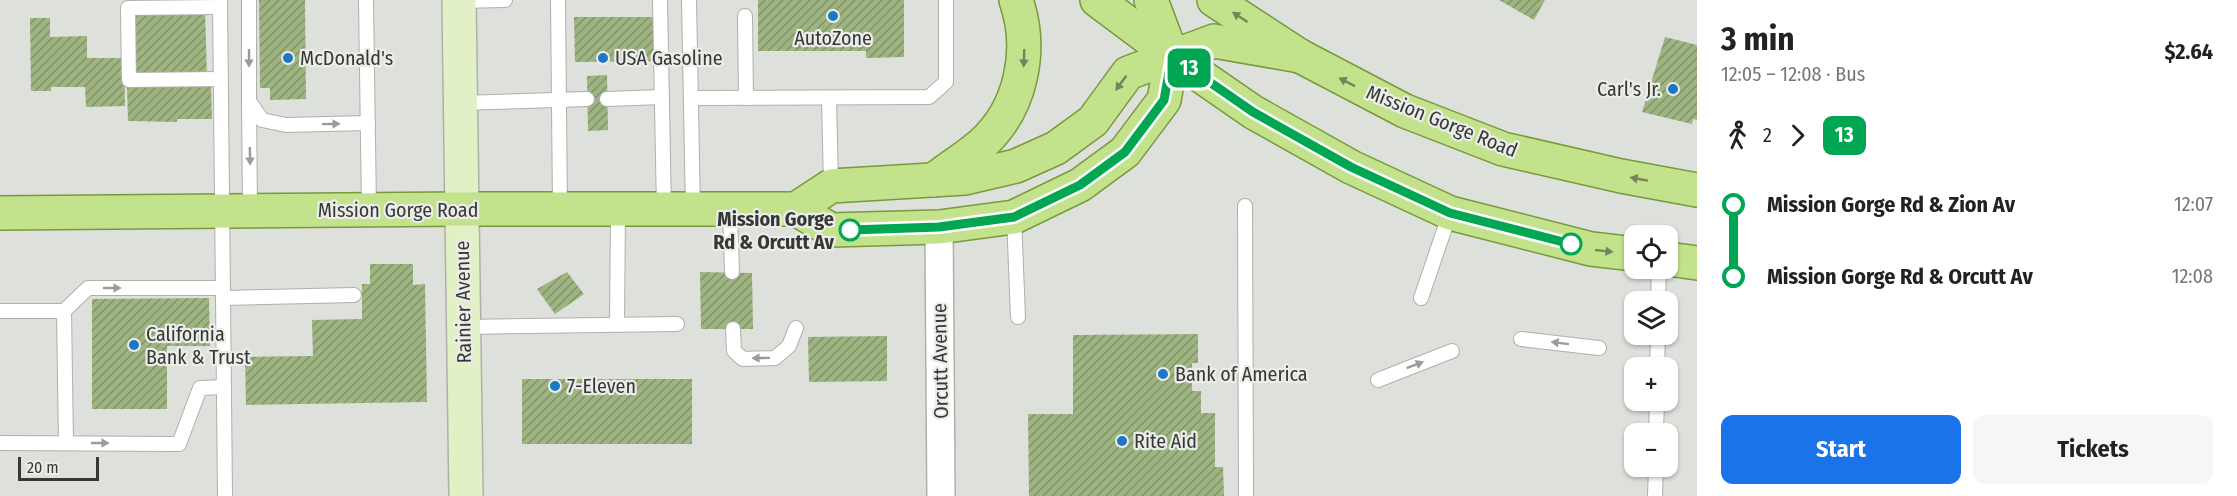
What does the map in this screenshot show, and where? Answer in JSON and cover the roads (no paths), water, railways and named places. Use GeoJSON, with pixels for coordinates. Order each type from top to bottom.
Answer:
{"type":"FeatureCollection","features":[{"type":"Feature","properties":{"kind":"main road"},"geometry":{"type":"LineString","coordinates":[[933,180],[983,144],[1014,99],[1022,75],[1025,54],[1021,13],[1016,0]]}},
{"type":"Feature","properties":{"kind":"main road"},"geometry":{"type":"LineString","coordinates":[[1097,0],[1253,112],[1331,156],[1450,213],[1591,249],[1624,253]]}},
{"type":"Feature","properties":{"kind":"main road"},"geometry":{"type":"LineString","coordinates":[[1151,0],[1172,56],[1164,100],[1125,152],[1080,185],[1014,217],[939,227],[831,230],[796,209],[831,186],[965,178],[1016,166],[1056,148],[1094,121],[1128,73],[1172,56],[1214,40],[1300,56]]}},
{"type":"Feature","properties":{"kind":"main road"},"geometry":{"type":"LineString","coordinates":[[1214,0],[1300,56]]}},
{"type":"Feature","properties":{"kind":"main road","name":"Mission Gorge Road"},"geometry":{"type":"LineString","coordinates":[[1300,56],[1406,111],[1503,149],[1621,176],[1697,190]]}},
{"type":"Feature","properties":{"kind":"main road","name":"Mission Gorge Road"},"geometry":{"type":"LineString","coordinates":[[0,213],[796,209]]}},
{"type":"Feature","properties":{"kind":"main road"},"geometry":{"type":"LineString","coordinates":[[1678,260],[1697,263]]}},
{"type":"Feature","properties":{"kind":"street","name":"Rainier Avenue"},"geometry":{"type":"LineString","coordinates":[[459,0],[466,496]]}},
{"type":"Feature","properties":{"kind":"street","name":"Orcutt Avenue"},"geometry":{"type":"LineString","coordinates":[[939,227],[941,496]]}},
{"type":"Feature","properties":{"kind":"lane"},"geometry":{"type":"LineString","coordinates":[[225,496],[223,293],[236,211],[249,101],[249,0]]}},
{"type":"Feature","properties":{"kind":"lane"},"geometry":{"type":"LineString","coordinates":[[366,0],[369,210]]}},
{"type":"Feature","properties":{"kind":"lane"},"geometry":{"type":"LineString","coordinates":[[459,0],[505,0]]}},
{"type":"Feature","properties":{"kind":"lane"},"geometry":{"type":"LineString","coordinates":[[558,0],[560,210]]}},
{"type":"Feature","properties":{"kind":"lane"},"geometry":{"type":"LineString","coordinates":[[660,0],[662,97],[678,211]]}},
{"type":"Feature","properties":{"kind":"lane"},"geometry":{"type":"LineString","coordinates":[[678,211],[691,98],[689,0]]}},
{"type":"Feature","properties":{"kind":"lane"},"geometry":{"type":"LineString","coordinates":[[691,98],[917,98],[937,92],[944,87],[947,74],[946,0]]}},
{"type":"Feature","properties":{"kind":"lane"},"geometry":{"type":"LineString","coordinates":[[221,79],[129,80],[128,8],[220,4],[221,79],[236,211]]}},
{"type":"Feature","properties":{"kind":"lane"},"geometry":{"type":"LineString","coordinates":[[745,16],[746,98]]}},
{"type":"Feature","properties":{"kind":"lane"},"geometry":{"type":"LineString","coordinates":[[608,99],[662,97]]}},
{"type":"Feature","properties":{"kind":"lane"},"geometry":{"type":"LineString","coordinates":[[460,103],[587,99]]}},
{"type":"Feature","properties":{"kind":"lane"},"geometry":{"type":"LineString","coordinates":[[829,99],[831,186]]}},
{"type":"Feature","properties":{"kind":"lane"},"geometry":{"type":"LineString","coordinates":[[249,101],[262,120],[274,124],[368,123]]}},
{"type":"Feature","properties":{"kind":"lane"},"geometry":{"type":"LineString","coordinates":[[1245,206],[1246,496]]}},
{"type":"Feature","properties":{"kind":"lane"},"geometry":{"type":"LineString","coordinates":[[617,324],[618,210]]}},
{"type":"Feature","properties":{"kind":"lane"},"geometry":{"type":"LineString","coordinates":[[730,211],[732,272]]}},
{"type":"Feature","properties":{"kind":"lane"},"geometry":{"type":"LineString","coordinates":[[1421,298],[1450,213]]}},
{"type":"Feature","properties":{"kind":"lane"},"geometry":{"type":"LineString","coordinates":[[1014,217],[1017,317]]}},
{"type":"Feature","properties":{"kind":"lane"},"geometry":{"type":"LineString","coordinates":[[0,311],[64,311],[88,288],[354,295]]}},
{"type":"Feature","properties":{"kind":"lane"},"geometry":{"type":"LineString","coordinates":[[64,311],[66,443]]}},
{"type":"Feature","properties":{"kind":"lane"},"geometry":{"type":"LineString","coordinates":[[463,327],[677,324]]}},
{"type":"Feature","properties":{"kind":"lane"},"geometry":{"type":"LineString","coordinates":[[733,329],[734,351],[743,359],[775,358],[789,345],[796,328]]}},
{"type":"Feature","properties":{"kind":"lane"},"geometry":{"type":"LineString","coordinates":[[1521,339],[1599,348]]}},
{"type":"Feature","properties":{"kind":"lane"},"geometry":{"type":"LineString","coordinates":[[1378,380],[1452,351]]}},
{"type":"Feature","properties":{"kind":"lane"},"geometry":{"type":"LineString","coordinates":[[0,443],[179,444],[200,388],[224,387]]}},
{"type":"Feature","properties":{"kind":"lane"},"geometry":{"type":"LineString","coordinates":[[1655,496],[1656,477]]}},
{"type":"Feature","properties":{"kind":"place","name":"AutoZone"},"geometry":{"type":"Point","coordinates":[833,16]}},
{"type":"Feature","properties":{"kind":"place","name":"McDonald's"},"geometry":{"type":"Point","coordinates":[288,58]}},
{"type":"Feature","properties":{"kind":"place","name":"USA Gasoline"},"geometry":{"type":"Point","coordinates":[603,58]}},
{"type":"Feature","properties":{"kind":"place","name":"Carl's Jr."},"geometry":{"type":"Point","coordinates":[1673,89]}},
{"type":"Feature","properties":{"kind":"place","name":"Mission Gorge Rd & Orcutt Av"},"geometry":{"type":"Point","coordinates":[850,230]}},
{"type":"Feature","properties":{"kind":"place","name":"California Bank & Trust"},"geometry":{"type":"Point","coordinates":[134,345]}},
{"type":"Feature","properties":{"kind":"place","name":"Bank of America"},"geometry":{"type":"Point","coordinates":[1163,374]}},
{"type":"Feature","properties":{"kind":"place","name":"7-Eleven"},"geometry":{"type":"Point","coordinates":[555,386]}},
{"type":"Feature","properties":{"kind":"place","name":"Rite Aid"},"geometry":{"type":"Point","coordinates":[1122,441]}}]}
